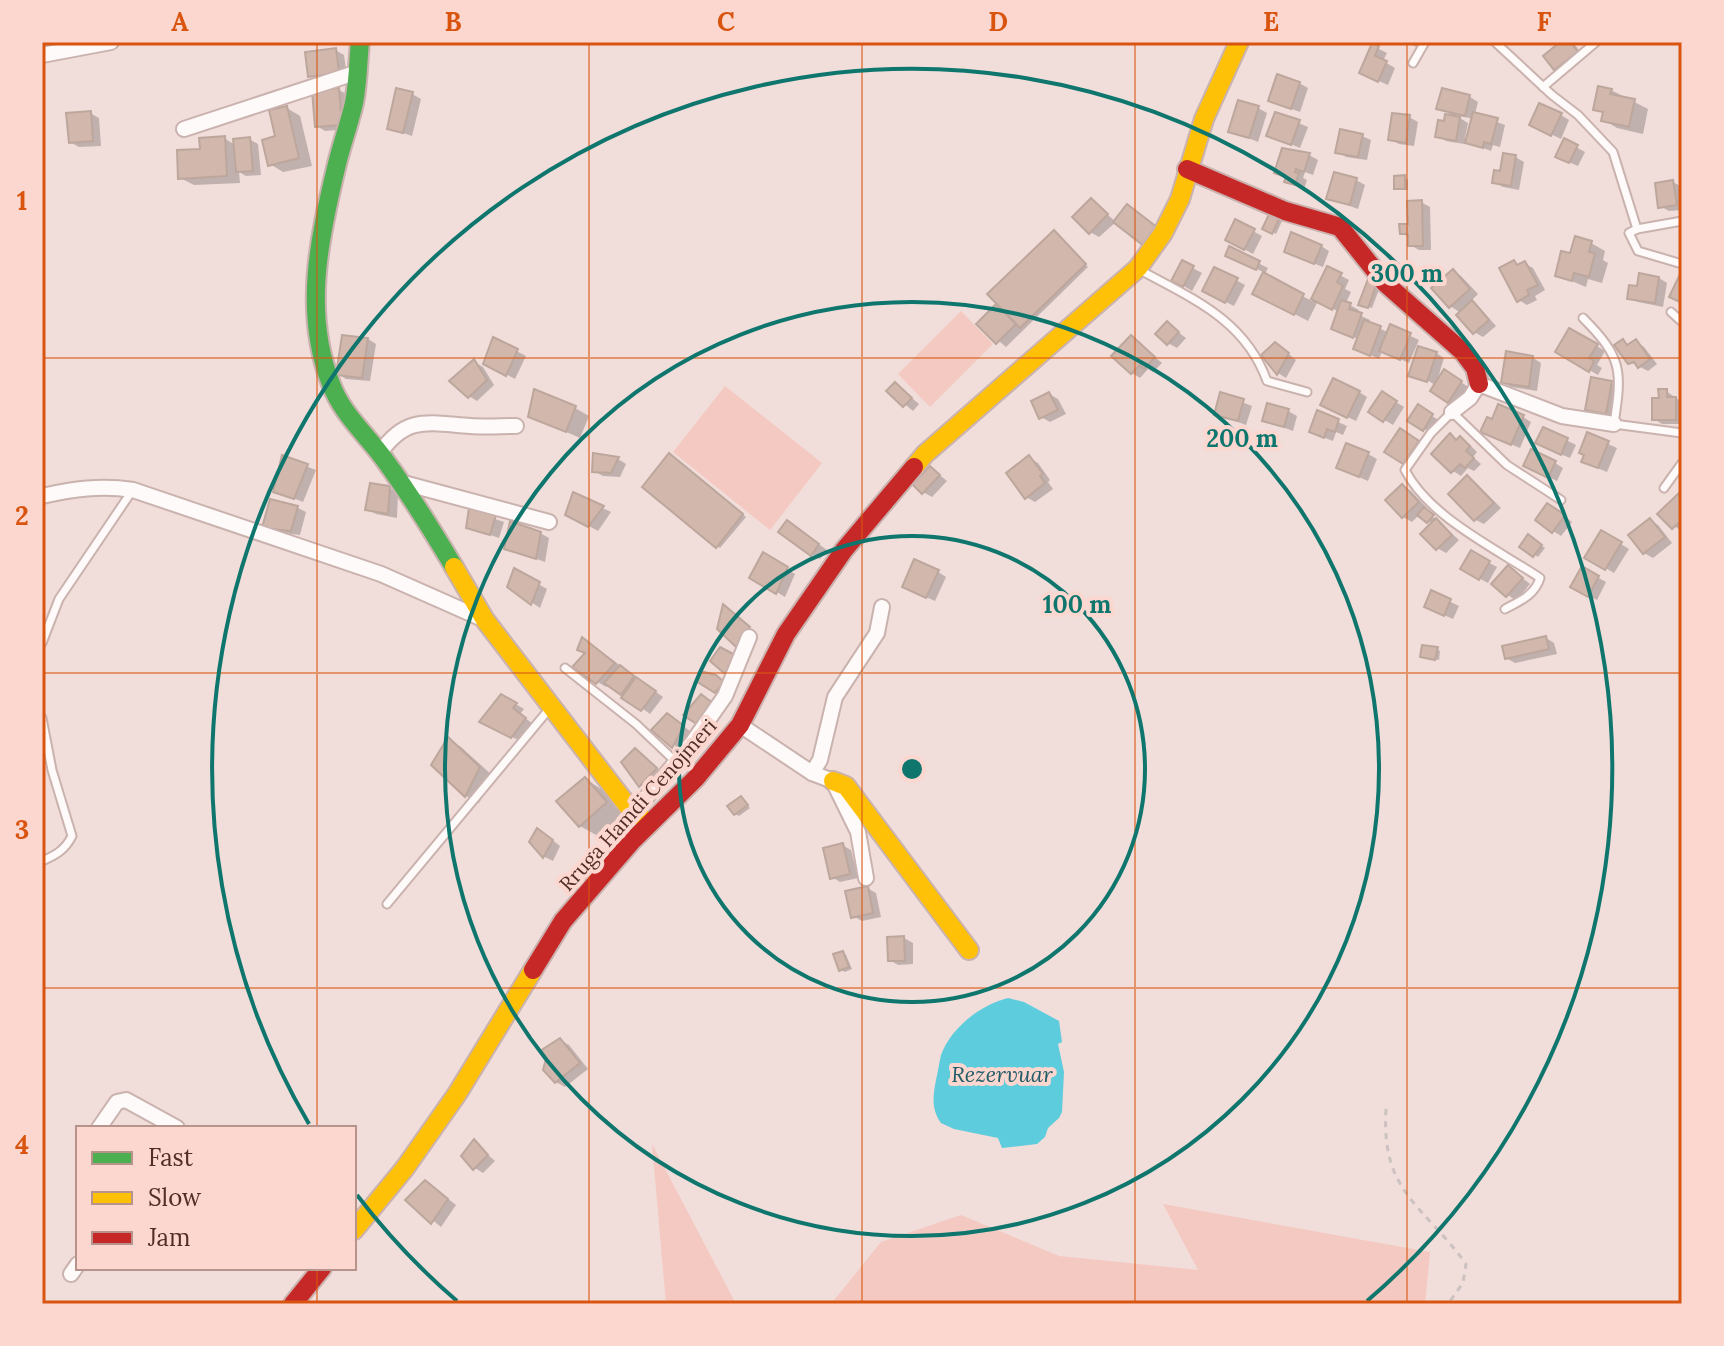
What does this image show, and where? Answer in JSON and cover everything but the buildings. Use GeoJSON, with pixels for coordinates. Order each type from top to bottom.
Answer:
{"type":"FeatureCollection","features":[{"type":"Feature","properties":{"kind":"street"},"geometry":{"type":"LineString","coordinates":[[42,55],[111,42]]}},
{"type":"Feature","properties":{"kind":"street"},"geometry":{"type":"LineString","coordinates":[[360,42],[354,102],[318,250],[314,293],[325,367],[331,385],[356,427],[380,453],[400,482],[485,620],[612,786],[649,824]]}},
{"type":"Feature","properties":{"kind":"street","name":"Rruga Hamdi Cenojmeri"},"geometry":{"type":"LineString","coordinates":[[356,1228],[405,1168],[457,1094],[563,921],[649,824],[696,778],[740,725],[786,634],[813,592],[882,503],[935,444],[1138,268],[1163,233],[1180,199],[1204,119],[1239,42]]}},
{"type":"Feature","properties":{"kind":"street"},"geometry":{"type":"LineString","coordinates":[[184,129],[358,72]]}},
{"type":"Feature","properties":{"kind":"street"},"geometry":{"type":"LineString","coordinates":[[1187,169],[1285,211],[1340,227],[1385,283],[1463,352],[1475,368],[1479,384],[1470,398],[1452,412]]}},
{"type":"Feature","properties":{"kind":"street"},"geometry":{"type":"LineString","coordinates":[[1479,384],[1562,416],[1614,424]]}},
{"type":"Feature","properties":{"kind":"street"},"geometry":{"type":"LineString","coordinates":[[380,453],[390,438],[403,428],[417,423],[516,426]]}},
{"type":"Feature","properties":{"kind":"street"},"geometry":{"type":"LineString","coordinates":[[400,482],[549,522]]}},
{"type":"Feature","properties":{"kind":"street"},"geometry":{"type":"LineString","coordinates":[[42,496],[110,486],[133,490],[381,574],[485,620]]}},
{"type":"Feature","properties":{"kind":"street"},"geometry":{"type":"LineString","coordinates":[[812,773],[820,760],[835,697],[877,633],[882,607]]}},
{"type":"Feature","properties":{"kind":"street"},"geometry":{"type":"LineString","coordinates":[[635,811],[725,696],[749,637]]}},
{"type":"Feature","properties":{"kind":"street"},"geometry":{"type":"LineString","coordinates":[[740,725],[812,773],[846,786],[969,950]]}},
{"type":"Feature","properties":{"kind":"street"},"geometry":{"type":"LineString","coordinates":[[833,781],[858,832],[866,878]]}},
{"type":"Feature","properties":{"kind":"street"},"geometry":{"type":"LineString","coordinates":[[100,1126],[117,1102],[126,1100],[170,1126]]}},
{"type":"Feature","properties":{"kind":"street"},"geometry":{"type":"LineString","coordinates":[[293,1304],[320,1270]]}},
{"type":"Feature","properties":{"kind":"lane"},"geometry":{"type":"LineString","coordinates":[[1413,63],[1425,42]]}},
{"type":"Feature","properties":{"kind":"lane"},"geometry":{"type":"LineString","coordinates":[[1495,42],[1578,115],[1613,152],[1637,229]]}},
{"type":"Feature","properties":{"kind":"lane"},"geometry":{"type":"LineString","coordinates":[[1543,87],[1596,42]]}},
{"type":"Feature","properties":{"kind":"lane"},"geometry":{"type":"LineString","coordinates":[[1682,221],[1629,233],[1638,251],[1682,264]]}},
{"type":"Feature","properties":{"kind":"lane"},"geometry":{"type":"LineString","coordinates":[[1138,268],[1229,323],[1254,353],[1267,381],[1307,392]]}},
{"type":"Feature","properties":{"kind":"lane"},"geometry":{"type":"LineString","coordinates":[[1671,312],[1682,322]]}},
{"type":"Feature","properties":{"kind":"lane"},"geometry":{"type":"LineString","coordinates":[[1583,318],[1603,339],[1619,369],[1620,385],[1614,424],[1682,433]]}},
{"type":"Feature","properties":{"kind":"lane"},"geometry":{"type":"LineString","coordinates":[[1505,609],[1525,598],[1538,586],[1540,578],[1473,538],[1410,480],[1405,470],[1452,412],[1507,465],[1561,500]]}},
{"type":"Feature","properties":{"kind":"lane"},"geometry":{"type":"LineString","coordinates":[[1664,488],[1682,463]]}},
{"type":"Feature","properties":{"kind":"lane"},"geometry":{"type":"LineString","coordinates":[[42,643],[59,599],[133,490]]}},
{"type":"Feature","properties":{"kind":"lane"},"geometry":{"type":"LineString","coordinates":[[565,668],[636,724],[676,762]]}},
{"type":"Feature","properties":{"kind":"lane"},"geometry":{"type":"LineString","coordinates":[[387,904],[551,706]]}},
{"type":"Feature","properties":{"kind":"lane"},"geometry":{"type":"LineString","coordinates":[[42,718],[52,770],[72,836],[56,855],[42,861]]}},
{"type":"Feature","properties":{"kind":"path"},"geometry":{"type":"LineString","coordinates":[[1386,1109],[1387,1151],[1400,1187],[1466,1264],[1463,1283],[1448,1304]]}},
{"type":"Feature","properties":{"kind":"shaded area"},"geometry":{"type":"Polygon","coordinates":[[[961,311],[993,344],[930,407],[898,374],[961,311]]]}},
{"type":"Feature","properties":{"kind":"shaded area"},"geometry":{"type":"Polygon","coordinates":[[[725,386],[822,463],[770,530],[673,452],[725,386]]]}},
{"type":"Feature","properties":{"kind":"shaded area"},"geometry":{"type":"Polygon","coordinates":[[[652,1144],[736,1304],[666,1304],[652,1144]]]}},
{"type":"Feature","properties":{"kind":"shaded area"},"geometry":{"type":"Polygon","coordinates":[[[1163,1204],[1430,1252],[1425,1304],[831,1304],[881,1242],[961,1215],[1059,1256],[1198,1270],[1163,1204]]]}},
{"type":"Feature","properties":{"kind":"water","name":"Rezervuar"},"geometry":{"type":"Polygon","coordinates":[[[1008,998],[1024,1002],[1059,1021],[1062,1042],[1058,1044],[1064,1072],[1062,1112],[1048,1128],[1045,1137],[1037,1144],[1002,1148],[998,1138],[954,1129],[941,1123],[934,1107],[934,1097],[941,1055],[952,1036],[977,1012],[1008,998]]]}},
{"type":"Feature","properties":{"kind":"traffic: fast"},"geometry":{"type":"LineString","coordinates":[[360,42],[354,103],[336,168],[320,249],[316,303],[322,357],[341,405],[393,472],[454,567]]}},
{"type":"Feature","properties":{"kind":"traffic: slow"},"geometry":{"type":"LineString","coordinates":[[914,467],[925,454],[1138,268],[1163,233],[1180,199],[1204,119],[1239,42]]}},
{"type":"Feature","properties":{"kind":"traffic: slow"},"geometry":{"type":"LineString","coordinates":[[454,567],[485,620],[627,805],[649,824]]}},
{"type":"Feature","properties":{"kind":"traffic: slow"},"geometry":{"type":"LineString","coordinates":[[833,781],[846,786],[969,950]]}},
{"type":"Feature","properties":{"kind":"traffic: slow"},"geometry":{"type":"LineString","coordinates":[[356,1228],[405,1168],[457,1094],[533,970]]}},
{"type":"Feature","properties":{"kind":"traffic: jam"},"geometry":{"type":"LineString","coordinates":[[1187,169],[1285,211],[1340,227],[1385,283],[1463,352],[1475,368],[1479,384]]}},
{"type":"Feature","properties":{"kind":"traffic: jam"},"geometry":{"type":"LineString","coordinates":[[533,970],[563,921],[632,841],[696,778],[740,725],[786,634],[844,550],[914,467]]}},
{"type":"Feature","properties":{"kind":"traffic: jam"},"geometry":{"type":"LineString","coordinates":[[293,1304],[320,1270]]}}]}
